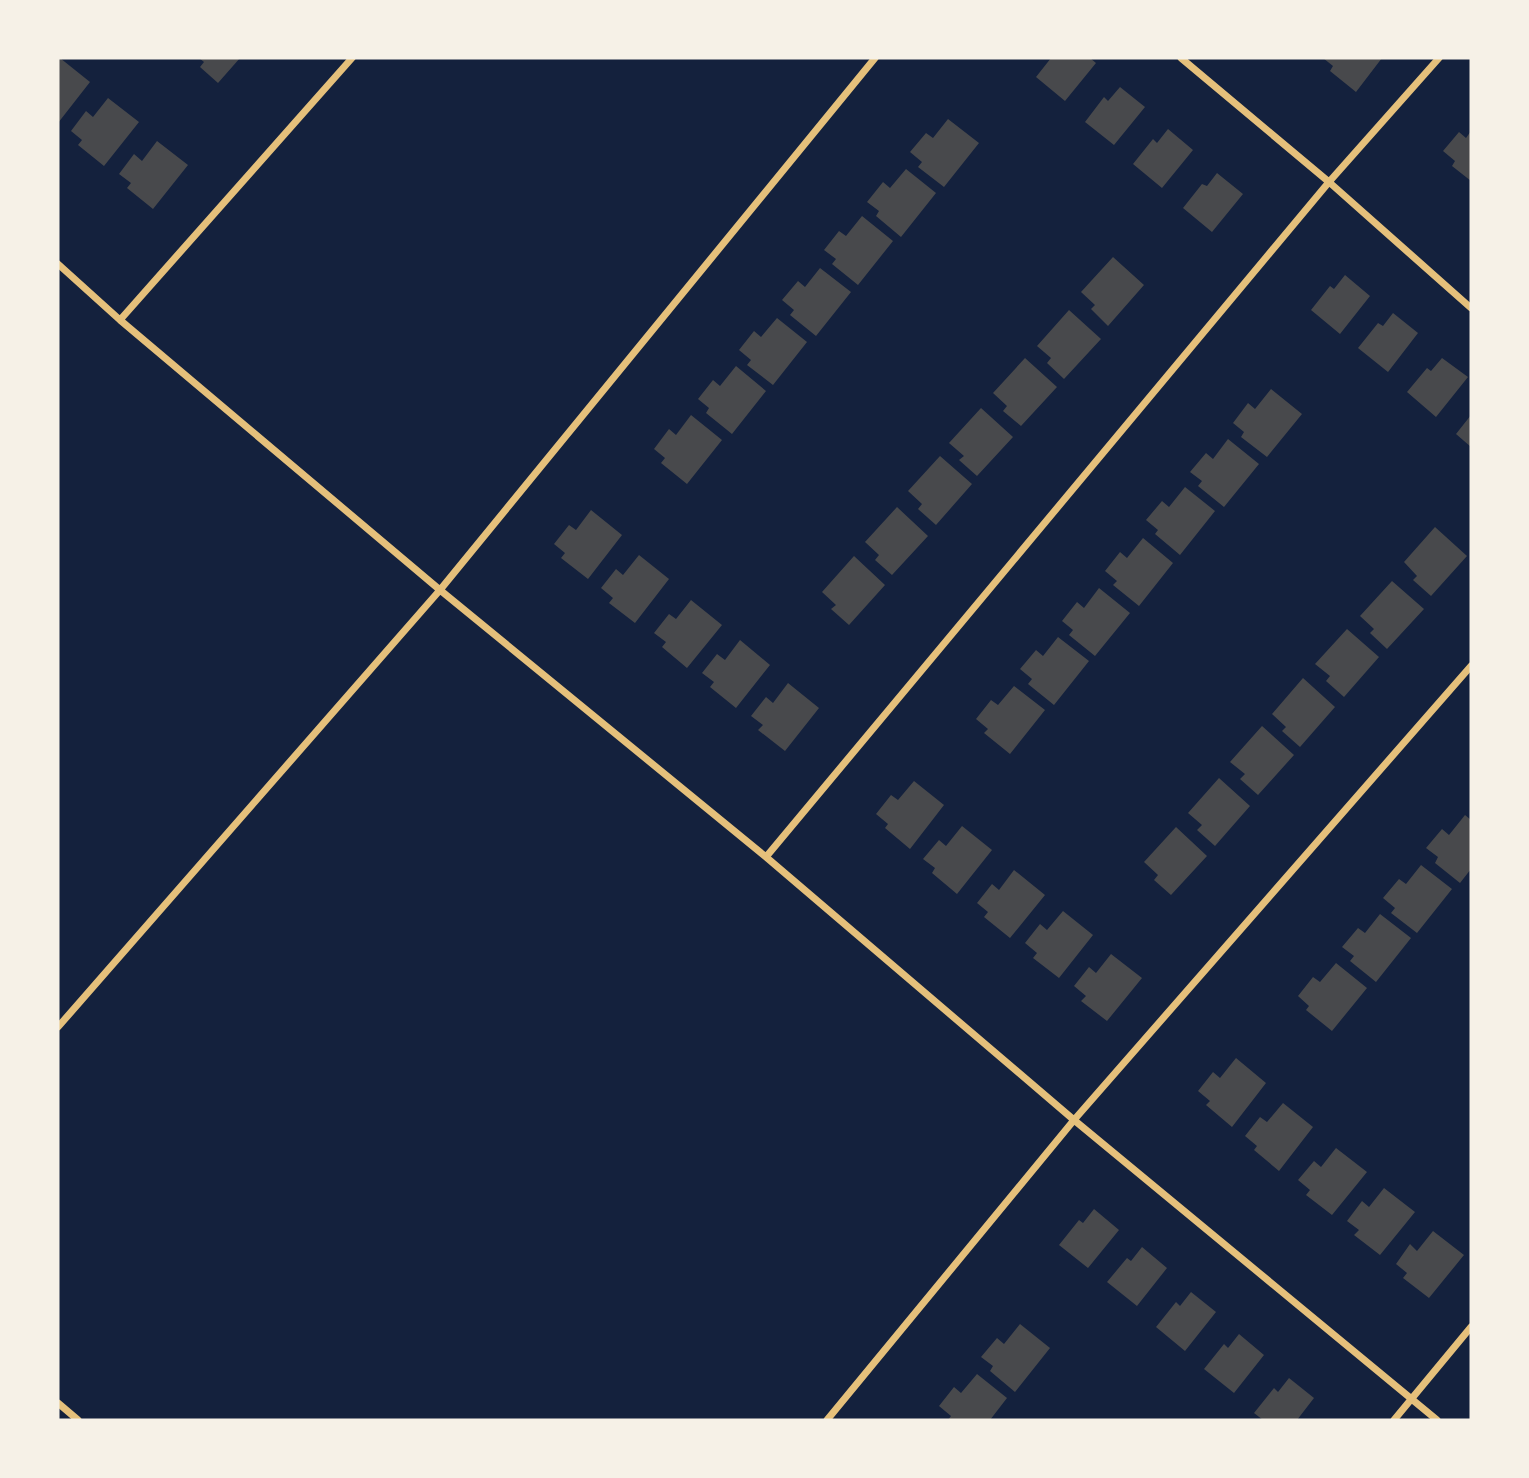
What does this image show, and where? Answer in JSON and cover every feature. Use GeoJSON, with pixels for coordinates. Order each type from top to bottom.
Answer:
{"type":"FeatureCollection","features":[{"type":"Feature","properties":{"kind":"street"},"geometry":{"type":"LineString","coordinates":[[120,320],[352,58]]}},
{"type":"Feature","properties":{"kind":"street"},"geometry":{"type":"LineString","coordinates":[[58,1027],[440,590],[875,58]]}},
{"type":"Feature","properties":{"kind":"street"},"geometry":{"type":"LineString","coordinates":[[1181,58],[1329,182],[1471,308]]}},
{"type":"Feature","properties":{"kind":"street"},"geometry":{"type":"LineString","coordinates":[[766,857],[1329,182],[1439,58]]}},
{"type":"Feature","properties":{"kind":"street"},"geometry":{"type":"LineString","coordinates":[[58,264],[120,320],[440,590],[766,857],[1074,1120],[1437,1420]]}},
{"type":"Feature","properties":{"kind":"street"},"geometry":{"type":"LineString","coordinates":[[827,1420],[1074,1120],[1471,666]]}},
{"type":"Feature","properties":{"kind":"street"},"geometry":{"type":"LineString","coordinates":[[1394,1420],[1471,1327]]}},
{"type":"Feature","properties":{"kind":"street"},"geometry":{"type":"LineString","coordinates":[[58,1403],[78,1420]]}},
{"type":"Feature","properties":{"kind":"building"},"geometry":{"type":"Polygon","coordinates":[[[60,58],[90,82],[58,123],[58,60],[60,58]]]}},
{"type":"Feature","properties":{"kind":"building"},"geometry":{"type":"Polygon","coordinates":[[[199,58],[240,58],[218,83],[200,67],[204,62],[199,58]]]}},
{"type":"Feature","properties":{"kind":"building"},"geometry":{"type":"Polygon","coordinates":[[[1051,58],[1090,58],[1096,63],[1065,101],[1036,77],[1051,58]]]}},
{"type":"Feature","properties":{"kind":"building"},"geometry":{"type":"Polygon","coordinates":[[[1323,58],[1382,58],[1356,92],[1330,71],[1333,66],[1323,58]]]}},
{"type":"Feature","properties":{"kind":"building"},"geometry":{"type":"Polygon","coordinates":[[[1120,87],[1145,107],[1114,145],[1085,122],[1104,97],[1108,101],[1120,87]]]}},
{"type":"Feature","properties":{"kind":"building"},"geometry":{"type":"Polygon","coordinates":[[[108,98],[139,122],[104,166],[78,145],[82,140],[71,131],[86,111],[93,117],[108,98]]]}},
{"type":"Feature","properties":{"kind":"building"},"geometry":{"type":"Polygon","coordinates":[[[948,119],[979,143],[944,187],[918,167],[922,162],[910,152],[926,133],[933,138],[948,119]]]}},
{"type":"Feature","properties":{"kind":"building"},"geometry":{"type":"Polygon","coordinates":[[[1168,129],[1193,150],[1162,188],[1133,164],[1153,139],[1157,143],[1168,129]]]}},
{"type":"Feature","properties":{"kind":"building"},"geometry":{"type":"Polygon","coordinates":[[[1471,131],[1471,181],[1452,166],[1455,161],[1443,151],[1459,132],[1466,138],[1471,131]]]}},
{"type":"Feature","properties":{"kind":"building"},"geometry":{"type":"Polygon","coordinates":[[[157,141],[188,165],[153,209],[127,188],[131,183],[119,174],[134,154],[142,161],[157,141]]]}},
{"type":"Feature","properties":{"kind":"building"},"geometry":{"type":"Polygon","coordinates":[[[906,169],[936,193],[901,237],[876,216],[879,211],[867,202],[883,182],[890,188],[906,169]]]}},
{"type":"Feature","properties":{"kind":"building"},"geometry":{"type":"Polygon","coordinates":[[[1217,173],[1243,194],[1212,232],[1183,208],[1202,184],[1207,186],[1217,173]]]}},
{"type":"Feature","properties":{"kind":"building"},"geometry":{"type":"Polygon","coordinates":[[[862,216],[893,241],[858,285],[832,264],[836,259],[824,250],[839,231],[846,236],[862,216]]]}},
{"type":"Feature","properties":{"kind":"building"},"geometry":{"type":"Polygon","coordinates":[[[1113,257],[1144,285],[1108,326],[1091,309],[1095,305],[1081,292],[1113,257]]]}},
{"type":"Feature","properties":{"kind":"building"},"geometry":{"type":"Polygon","coordinates":[[[820,268],[851,292],[816,336],[790,315],[794,310],[782,300],[798,281],[805,287],[820,268]]]}},
{"type":"Feature","properties":{"kind":"building"},"geometry":{"type":"Polygon","coordinates":[[[1345,275],[1370,296],[1340,334],[1311,310],[1330,286],[1334,289],[1345,275]]]}},
{"type":"Feature","properties":{"kind":"building"},"geometry":{"type":"Polygon","coordinates":[[[1069,310],[1101,339],[1064,379],[1047,363],[1051,358],[1037,346],[1069,310]]]}},
{"type":"Feature","properties":{"kind":"building"},"geometry":{"type":"Polygon","coordinates":[[[1393,313],[1418,333],[1388,372],[1358,348],[1378,323],[1383,326],[1393,313]]]}},
{"type":"Feature","properties":{"kind":"building"},"geometry":{"type":"Polygon","coordinates":[[[777,318],[807,342],[773,385],[747,365],[751,360],[739,350],[754,331],[761,337],[777,318]]]}},
{"type":"Feature","properties":{"kind":"building"},"geometry":{"type":"Polygon","coordinates":[[[1025,358],[1057,387],[1021,426],[1003,411],[1007,406],[993,393],[1025,358]]]}},
{"type":"Feature","properties":{"kind":"building"},"geometry":{"type":"Polygon","coordinates":[[[1442,358],[1468,377],[1436,417],[1407,392],[1427,368],[1431,371],[1442,358]]]}},
{"type":"Feature","properties":{"kind":"building"},"geometry":{"type":"Polygon","coordinates":[[[736,366],[766,391],[732,434],[706,413],[709,408],[698,399],[713,380],[720,386],[736,366]]]}},
{"type":"Feature","properties":{"kind":"building"},"geometry":{"type":"Polygon","coordinates":[[[1271,389],[1302,414],[1267,457],[1241,437],[1244,432],[1233,423],[1248,403],[1255,409],[1271,389]]]}},
{"type":"Feature","properties":{"kind":"building"},"geometry":{"type":"Polygon","coordinates":[[[981,408],[1013,437],[977,476],[959,460],[964,456],[949,443],[981,408]]]}},
{"type":"Feature","properties":{"kind":"building"},"geometry":{"type":"Polygon","coordinates":[[[691,415],[722,440],[687,484],[661,463],[665,458],[654,449],[669,429],[676,435],[691,415]]]}},
{"type":"Feature","properties":{"kind":"building"},"geometry":{"type":"Polygon","coordinates":[[[1471,415],[1471,447],[1456,434],[1471,415]]]}},
{"type":"Feature","properties":{"kind":"building"},"geometry":{"type":"Polygon","coordinates":[[[1228,439],[1259,464],[1224,507],[1198,486],[1202,481],[1190,472],[1206,453],[1213,459],[1228,439]]]}},
{"type":"Feature","properties":{"kind":"building"},"geometry":{"type":"Polygon","coordinates":[[[940,456],[972,484],[936,525],[918,509],[922,504],[908,491],[940,456]]]}},
{"type":"Feature","properties":{"kind":"building"},"geometry":{"type":"Polygon","coordinates":[[[1185,487],[1215,511],[1180,555],[1155,534],[1158,530],[1146,520],[1162,501],[1169,507],[1185,487]]]}},
{"type":"Feature","properties":{"kind":"building"},"geometry":{"type":"Polygon","coordinates":[[[897,507],[928,536],[892,575],[875,560],[879,555],[865,542],[897,507]]]}},
{"type":"Feature","properties":{"kind":"building"},"geometry":{"type":"Polygon","coordinates":[[[591,510],[622,535],[588,579],[561,558],[565,553],[554,544],[569,525],[576,530],[591,510]]]}},
{"type":"Feature","properties":{"kind":"building"},"geometry":{"type":"Polygon","coordinates":[[[1435,527],[1467,556],[1431,596],[1413,580],[1417,576],[1404,562],[1435,527]]]}},
{"type":"Feature","properties":{"kind":"building"},"geometry":{"type":"Polygon","coordinates":[[[1143,538],[1173,563],[1139,606],[1113,585],[1117,581],[1105,571],[1120,552],[1127,558],[1143,538]]]}},
{"type":"Feature","properties":{"kind":"building"},"geometry":{"type":"Polygon","coordinates":[[[639,555],[669,579],[635,623],[609,603],[613,598],[601,588],[616,569],[623,575],[639,555]]]}},
{"type":"Feature","properties":{"kind":"building"},"geometry":{"type":"Polygon","coordinates":[[[854,556],[885,585],[849,625],[831,609],[836,605],[822,592],[854,556]]]}},
{"type":"Feature","properties":{"kind":"building"},"geometry":{"type":"Polygon","coordinates":[[[1392,581],[1424,609],[1387,649],[1370,633],[1374,629],[1360,616],[1392,581]]]}},
{"type":"Feature","properties":{"kind":"building"},"geometry":{"type":"Polygon","coordinates":[[[1099,588],[1130,613],[1095,656],[1069,635],[1073,630],[1062,621],[1077,602],[1084,608],[1099,588]]]}},
{"type":"Feature","properties":{"kind":"building"},"geometry":{"type":"Polygon","coordinates":[[[691,600],[722,625],[687,668],[662,647],[666,642],[654,633],[669,614],[676,619],[691,600]]]}},
{"type":"Feature","properties":{"kind":"building"},"geometry":{"type":"Polygon","coordinates":[[[1347,629],[1379,657],[1344,697],[1326,681],[1330,676],[1315,664],[1347,629]]]}},
{"type":"Feature","properties":{"kind":"building"},"geometry":{"type":"Polygon","coordinates":[[[1058,637],[1089,661],[1054,705],[1028,684],[1032,679],[1020,669],[1036,650],[1043,656],[1058,637]]]}},
{"type":"Feature","properties":{"kind":"building"},"geometry":{"type":"Polygon","coordinates":[[[740,640],[770,665],[736,708],[710,687],[714,682],[702,673],[717,654],[725,660],[740,640]]]}},
{"type":"Feature","properties":{"kind":"building"},"geometry":{"type":"Polygon","coordinates":[[[1303,678],[1335,707],[1300,747],[1282,731],[1286,727],[1272,714],[1303,678]]]}},
{"type":"Feature","properties":{"kind":"building"},"geometry":{"type":"Polygon","coordinates":[[[788,683],[819,708],[785,751],[758,730],[763,725],[751,716],[766,697],[773,703],[788,683]]]}},
{"type":"Feature","properties":{"kind":"building"},"geometry":{"type":"Polygon","coordinates":[[[1014,686],[1045,710],[1010,754],[984,733],[988,729],[976,719],[991,700],[998,705],[1014,686]]]}},
{"type":"Feature","properties":{"kind":"building"},"geometry":{"type":"Polygon","coordinates":[[[1262,726],[1294,755],[1258,795],[1240,779],[1245,774],[1230,762],[1262,726]]]}},
{"type":"Feature","properties":{"kind":"building"},"geometry":{"type":"Polygon","coordinates":[[[1219,778],[1250,806],[1215,846],[1197,830],[1202,825],[1188,813],[1219,778]]]}},
{"type":"Feature","properties":{"kind":"building"},"geometry":{"type":"Polygon","coordinates":[[[914,781],[944,805],[910,849],[885,828],[888,824],[876,814],[891,795],[898,800],[914,781]]]}},
{"type":"Feature","properties":{"kind":"building"},"geometry":{"type":"Polygon","coordinates":[[[1465,815],[1471,820],[1471,869],[1460,883],[1435,863],[1438,857],[1426,848],[1442,829],[1449,835],[1465,815]]]}},
{"type":"Feature","properties":{"kind":"building"},"geometry":{"type":"Polygon","coordinates":[[[962,826],[992,850],[957,894],[932,873],[935,868],[923,859],[939,840],[946,846],[962,826]]]}},
{"type":"Feature","properties":{"kind":"building"},"geometry":{"type":"Polygon","coordinates":[[[1176,827],[1207,856],[1171,895],[1154,880],[1158,875],[1144,862],[1176,827]]]}},
{"type":"Feature","properties":{"kind":"building"},"geometry":{"type":"Polygon","coordinates":[[[1421,865],[1452,889],[1417,933],[1391,913],[1395,908],[1383,898],[1399,879],[1406,884],[1421,865]]]}},
{"type":"Feature","properties":{"kind":"building"},"geometry":{"type":"Polygon","coordinates":[[[1014,870],[1045,895],[1010,938],[984,917],[988,912],[977,903],[992,884],[999,890],[1014,870]]]}},
{"type":"Feature","properties":{"kind":"building"},"geometry":{"type":"Polygon","coordinates":[[[1063,911],[1093,935],[1059,978],[1033,958],[1037,953],[1025,943],[1040,924],[1047,930],[1063,911]]]}},
{"type":"Feature","properties":{"kind":"building"},"geometry":{"type":"Polygon","coordinates":[[[1380,914],[1411,938],[1376,982],[1350,961],[1354,956],[1342,947],[1358,928],[1365,933],[1380,914]]]}},
{"type":"Feature","properties":{"kind":"building"},"geometry":{"type":"Polygon","coordinates":[[[1111,954],[1142,978],[1107,1021],[1081,1001],[1086,996],[1074,986],[1089,967],[1096,973],[1111,954]]]}},
{"type":"Feature","properties":{"kind":"building"},"geometry":{"type":"Polygon","coordinates":[[[1336,963],[1367,988],[1332,1031],[1306,1010],[1309,1006],[1298,996],[1313,977],[1320,982],[1336,963]]]}},
{"type":"Feature","properties":{"kind":"building"},"geometry":{"type":"Polygon","coordinates":[[[1236,1058],[1266,1083],[1232,1127],[1206,1105],[1210,1101],[1198,1091],[1213,1072],[1220,1078],[1236,1058]]]}},
{"type":"Feature","properties":{"kind":"building"},"geometry":{"type":"Polygon","coordinates":[[[1283,1103],[1313,1127],[1279,1171],[1254,1150],[1257,1146],[1245,1136],[1260,1117],[1267,1122],[1283,1103]]]}},
{"type":"Feature","properties":{"kind":"building"},"geometry":{"type":"Polygon","coordinates":[[[1336,1148],[1367,1172],[1332,1215],[1306,1195],[1310,1190],[1298,1180],[1314,1161],[1321,1167],[1336,1148]]]}},
{"type":"Feature","properties":{"kind":"building"},"geometry":{"type":"Polygon","coordinates":[[[1384,1188],[1415,1212],[1380,1255],[1354,1235],[1359,1230],[1347,1221],[1362,1201],[1369,1207],[1384,1188]]]}},
{"type":"Feature","properties":{"kind":"building"},"geometry":{"type":"Polygon","coordinates":[[[1094,1209],[1119,1230],[1088,1268],[1059,1245],[1079,1220],[1083,1223],[1094,1209]]]}},
{"type":"Feature","properties":{"kind":"building"},"geometry":{"type":"Polygon","coordinates":[[[1433,1231],[1464,1255],[1429,1298],[1403,1278],[1407,1273],[1396,1264],[1410,1244],[1417,1251],[1433,1231]]]}},
{"type":"Feature","properties":{"kind":"building"},"geometry":{"type":"Polygon","coordinates":[[[1142,1247],[1167,1268],[1137,1306],[1107,1282],[1127,1258],[1131,1261],[1142,1247]]]}},
{"type":"Feature","properties":{"kind":"building"},"geometry":{"type":"Polygon","coordinates":[[[1191,1292],[1216,1312],[1185,1351],[1156,1327],[1176,1302],[1180,1306],[1191,1292]]]}},
{"type":"Feature","properties":{"kind":"building"},"geometry":{"type":"Polygon","coordinates":[[[1020,1324],[1050,1348],[1015,1392],[990,1371],[993,1366],[981,1357],[997,1338],[1004,1344],[1020,1324]]]}},
{"type":"Feature","properties":{"kind":"building"},"geometry":{"type":"Polygon","coordinates":[[[1239,1334],[1264,1355],[1234,1393],[1204,1369],[1224,1344],[1228,1348],[1239,1334]]]}},
{"type":"Feature","properties":{"kind":"building"},"geometry":{"type":"Polygon","coordinates":[[[977,1374],[1007,1398],[990,1420],[948,1420],[951,1416],[939,1406],[954,1387],[961,1393],[977,1374]]]}},
{"type":"Feature","properties":{"kind":"building"},"geometry":{"type":"Polygon","coordinates":[[[1289,1378],[1314,1398],[1297,1420],[1263,1420],[1254,1413],[1274,1388],[1278,1392],[1289,1378]]]}}]}
